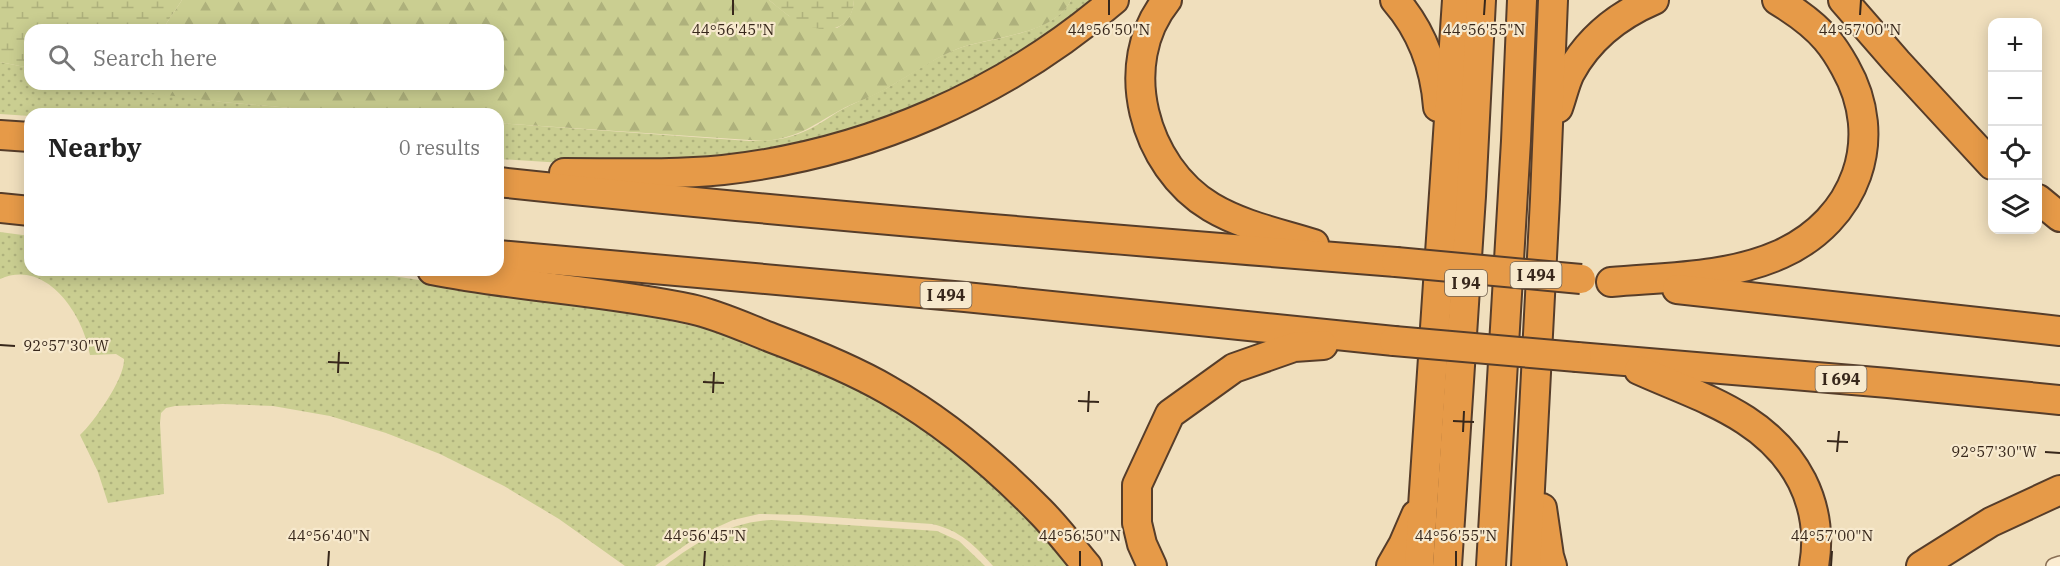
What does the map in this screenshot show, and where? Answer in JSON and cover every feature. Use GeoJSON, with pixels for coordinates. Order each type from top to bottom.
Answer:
{"type":"FeatureCollection","features":[{"type":"Feature","properties":{"kind":"highway"},"geometry":{"type":"LineString","coordinates":[[504,173],[720,170],[778,162],[830,150],[874,137],[927,117],[985,89],[1074,32],[1114,0]]}},
{"type":"Feature","properties":{"kind":"highway"},"geometry":{"type":"LineString","coordinates":[[1167,0],[1150,29],[1140,67],[1140,88],[1144,118],[1173,174],[1195,196],[1240,222],[1362,259]]}},
{"type":"Feature","properties":{"kind":"highway"},"geometry":{"type":"LineString","coordinates":[[1395,0],[1422,38],[1436,80],[1445,193]]}},
{"type":"Feature","properties":{"kind":"highway"},"geometry":{"type":"LineString","coordinates":[[1419,566],[1457,0]]}},
{"type":"Feature","properties":{"kind":"highway","name":"I 94"},"geometry":{"type":"LineString","coordinates":[[1447,566],[1481,0]]}},
{"type":"Feature","properties":{"kind":"highway","name":"I 94"},"geometry":{"type":"LineString","coordinates":[[1491,566],[1522,0]]}},
{"type":"Feature","properties":{"kind":"highway"},"geometry":{"type":"LineString","coordinates":[[1526,566],[1553,0]]}},
{"type":"Feature","properties":{"kind":"highway"},"geometry":{"type":"LineString","coordinates":[[1548,139],[1570,74],[1593,40],[1620,16],[1654,0]]}},
{"type":"Feature","properties":{"kind":"highway"},"geometry":{"type":"LineString","coordinates":[[1611,282],[1716,274],[1736,270],[1767,259],[1801,243],[1832,217],[1852,186],[1858,173],[1863,148],[1862,111],[1857,91],[1828,40],[1796,12],[1777,0]]}},
{"type":"Feature","properties":{"kind":"highway"},"geometry":{"type":"LineString","coordinates":[[1843,0],[1988,161]]}},
{"type":"Feature","properties":{"kind":"highway"},"geometry":{"type":"LineString","coordinates":[[0,135],[24,137]]}},
{"type":"Feature","properties":{"kind":"highway","name":"I 494"},"geometry":{"type":"LineString","coordinates":[[504,183],[704,204],[989,230],[1362,259],[1611,282]]}},
{"type":"Feature","properties":{"kind":"highway"},"geometry":{"type":"LineString","coordinates":[[2042,203],[2060,217]]}},
{"type":"Feature","properties":{"kind":"highway"},"geometry":{"type":"LineString","coordinates":[[0,208],[24,210]]}},
{"type":"Feature","properties":{"kind":"highway","name":"I 494"},"geometry":{"type":"LineString","coordinates":[[504,256],[965,297],[1394,340]]}},
{"type":"Feature","properties":{"kind":"highway"},"geometry":{"type":"LineString","coordinates":[[461,276],[486,281],[636,298],[695,310],[850,370],[899,396],[966,443],[1041,512],[1087,566]]}},
{"type":"Feature","properties":{"kind":"highway"},"geometry":{"type":"LineString","coordinates":[[1611,282],[2060,331]]}},
{"type":"Feature","properties":{"kind":"highway"},"geometry":{"type":"LineString","coordinates":[[1152,566],[1142,544],[1137,524],[1137,485],[1170,414],[1234,368],[1294,347],[1394,340]]}},
{"type":"Feature","properties":{"kind":"highway","name":"I 694"},"geometry":{"type":"LineString","coordinates":[[1394,340],[2060,400]]}},
{"type":"Feature","properties":{"kind":"highway"},"geometry":{"type":"LineString","coordinates":[[1621,362],[1729,410],[1761,431],[1785,452],[1807,492],[1812,507],[1816,551],[1814,566]]}},
{"type":"Feature","properties":{"kind":"highway"},"geometry":{"type":"LineString","coordinates":[[1533,434],[1545,531],[1552,566]]}},
{"type":"Feature","properties":{"kind":"highway"},"geometry":{"type":"LineString","coordinates":[[1391,566],[1415,519],[1425,472]]}},
{"type":"Feature","properties":{"kind":"highway"},"geometry":{"type":"LineString","coordinates":[[1921,566],[1991,522],[2060,490]]}},
{"type":"Feature","properties":{"kind":"street"},"geometry":{"type":"LineString","coordinates":[[2054,566],[2060,564]]}},
{"type":"Feature","properties":{"kind":"green space"},"geometry":{"type":"Polygon","coordinates":[[[0,0],[182,0],[166,24],[24,24],[24,67],[0,62],[0,0]]]}},
{"type":"Feature","properties":{"kind":"green space"},"geometry":{"type":"Polygon","coordinates":[[[182,0],[769,0],[789,16],[837,28],[849,17],[854,0],[1071,0],[1063,12],[1036,28],[957,49],[884,90],[798,133],[764,141],[504,123],[504,108],[292,108],[134,91],[504,90],[504,24],[166,24],[182,0]]]}},
{"type":"Feature","properties":{"kind":"green space"},"geometry":{"type":"Polygon","coordinates":[[[769,0],[854,0],[852,11],[843,24],[836,28],[819,29],[800,23],[769,0]]]}},
{"type":"Feature","properties":{"kind":"green space"},"geometry":{"type":"Polygon","coordinates":[[[1071,0],[1101,0],[1062,30],[913,113],[747,158],[595,165],[504,159],[504,123],[749,141],[790,137],[815,127],[841,110],[887,88],[953,51],[1028,31],[1054,19],[1071,0]]]}},
{"type":"Feature","properties":{"kind":"green space"},"geometry":{"type":"Polygon","coordinates":[[[0,62],[24,67],[24,90],[144,90],[222,102],[292,108],[24,108],[24,116],[0,114],[0,62]]]}},
{"type":"Feature","properties":{"kind":"green space"},"geometry":{"type":"Polygon","coordinates":[[[0,232],[24,235],[24,276],[0,279],[0,232]]]}},
{"type":"Feature","properties":{"kind":"green space"},"geometry":{"type":"Polygon","coordinates":[[[25,276],[393,276],[648,316],[724,333],[779,351],[885,402],[972,462],[1075,566],[993,566],[959,535],[932,524],[759,514],[733,520],[700,535],[655,566],[625,566],[559,519],[504,486],[440,454],[386,433],[330,416],[273,406],[223,404],[166,408],[161,413],[160,423],[164,494],[108,503],[98,472],[80,435],[114,388],[120,377],[124,359],[116,354],[90,355],[80,324],[71,308],[48,284],[25,276]]]}},
{"type":"Feature","properties":{"kind":"green space"},"geometry":{"type":"Polygon","coordinates":[[[772,520],[937,531],[959,541],[985,566],[665,566],[715,534],[742,525],[772,520]]]}}]}
